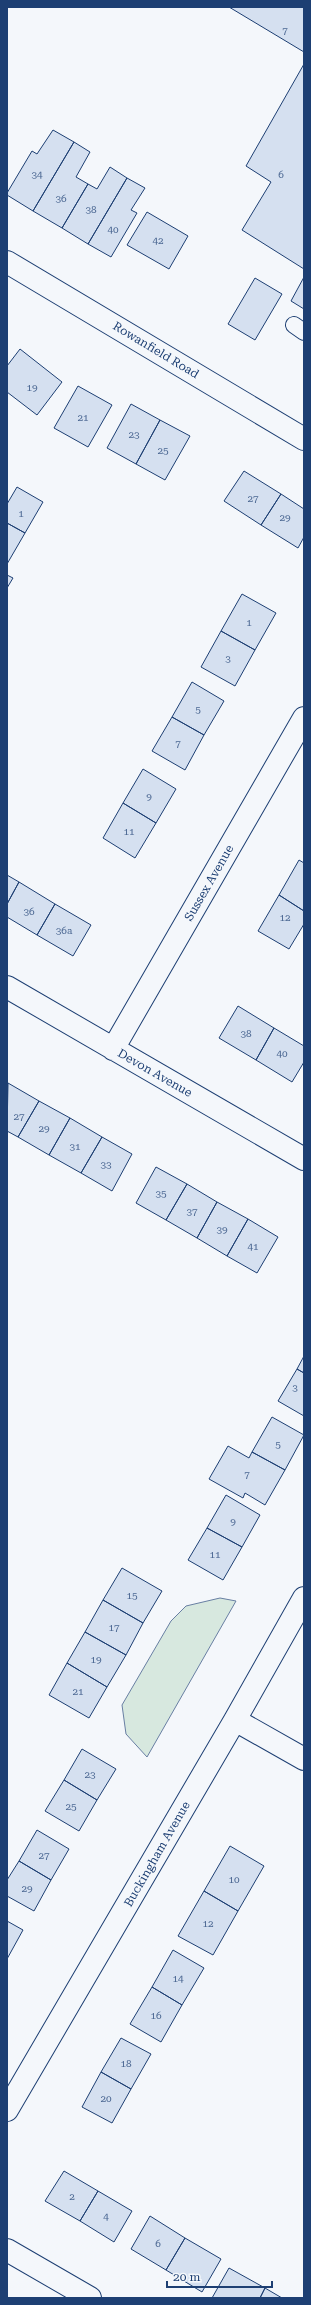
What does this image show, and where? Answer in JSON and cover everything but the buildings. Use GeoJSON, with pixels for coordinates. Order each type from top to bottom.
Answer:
{"type":"FeatureCollection","features":[{"type":"Feature","properties":{"kind":"street","name":"Rowanfield Road"},"geometry":{"type":"LineString","coordinates":[[8,267],[304,439]]}},
{"type":"Feature","properties":{"kind":"street","name":"Sussex Avenue"},"geometry":{"type":"LineString","coordinates":[[113,1049],[304,718]]}},
{"type":"Feature","properties":{"kind":"street","name":"Devon Avenue"},"geometry":{"type":"LineString","coordinates":[[7,987],[304,1159]]}},
{"type":"Feature","properties":{"kind":"street","name":"Buckingham Avenue"},"geometry":{"type":"LineString","coordinates":[[7,2110],[235,1720],[304,1598]]}},
{"type":"Feature","properties":{"kind":"street"},"geometry":{"type":"LineString","coordinates":[[235,1720],[304,1759]]}},
{"type":"Feature","properties":{"kind":"street"},"geometry":{"type":"LineString","coordinates":[[7,2250],[90,2298]]}},
{"type":"Feature","properties":{"kind":"shaded area"},"geometry":{"type":"Polygon","coordinates":[[[220,1598],[236,1601],[147,1757],[126,1734],[122,1705],[171,1621],[186,1606],[220,1598]]]}}]}
